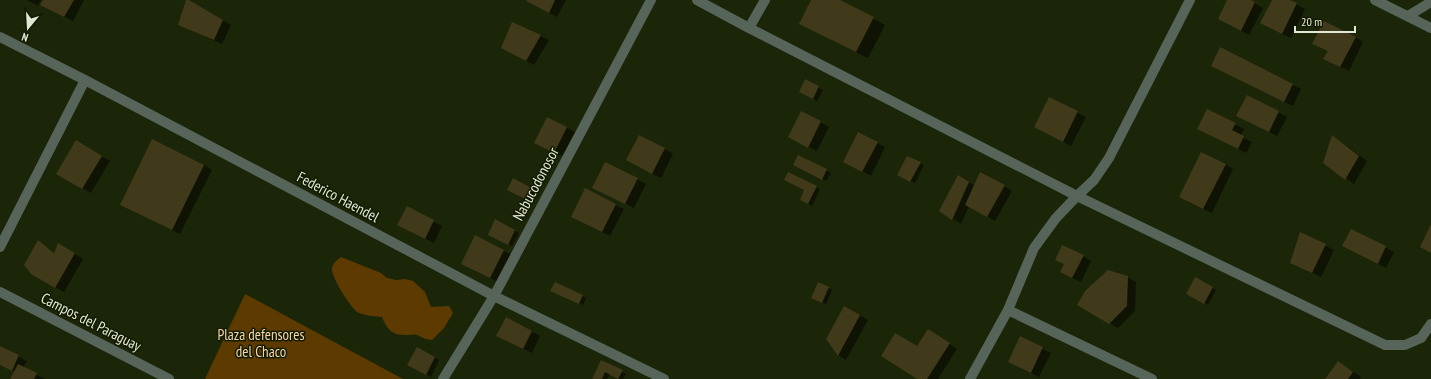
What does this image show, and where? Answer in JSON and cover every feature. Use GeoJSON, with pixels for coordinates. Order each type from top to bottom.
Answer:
{"type":"FeatureCollection","features":[{"type":"Feature","properties":{"kind":"street","name":"Nabucodonosor"},"geometry":{"type":"LineString","coordinates":[[443,379],[494,296],[651,0]]}},
{"type":"Feature","properties":{"kind":"street"},"geometry":{"type":"LineString","coordinates":[[697,0],[1076,196],[1385,345],[1405,345],[1421,338],[1431,324]]}},
{"type":"Feature","properties":{"kind":"street"},"geometry":{"type":"LineString","coordinates":[[749,28],[765,0]]}},
{"type":"Feature","properties":{"kind":"street"},"geometry":{"type":"LineString","coordinates":[[970,379],[1008,310],[1034,248],[1056,218],[1076,196],[1094,180],[1108,158],[1190,0]]}},
{"type":"Feature","properties":{"kind":"street"},"geometry":{"type":"LineString","coordinates":[[1375,0],[1431,28]]}},
{"type":"Feature","properties":{"kind":"street"},"geometry":{"type":"LineString","coordinates":[[1408,16],[1431,2]]}},
{"type":"Feature","properties":{"kind":"street","name":"Federico Haendel"},"geometry":{"type":"LineString","coordinates":[[0,37],[85,80],[494,296],[664,379]]}},
{"type":"Feature","properties":{"kind":"street"},"geometry":{"type":"LineString","coordinates":[[0,247],[85,80]]}},
{"type":"Feature","properties":{"kind":"street","name":"Campos del Paraguay"},"geometry":{"type":"LineString","coordinates":[[0,292],[169,379]]}},
{"type":"Feature","properties":{"kind":"street"},"geometry":{"type":"LineString","coordinates":[[1008,310],[1152,379]]}},
{"type":"Feature","properties":{"kind":"green space"},"geometry":{"type":"Polygon","coordinates":[[[341,257],[381,273],[387,278],[413,281],[425,292],[431,307],[449,306],[453,313],[444,328],[432,340],[416,335],[394,333],[388,329],[382,317],[357,312],[346,299],[335,279],[332,269],[336,261],[341,257]]]}},
{"type":"Feature","properties":{"kind":"green space","name":"Plaza defensores del Chaco"},"geometry":{"type":"Polygon","coordinates":[[[245,294],[403,379],[205,379],[245,294]]]}},
{"type":"Feature","properties":{"kind":"building"},"geometry":{"type":"Polygon","coordinates":[[[43,0],[74,0],[64,17],[40,5],[43,0]]]}},
{"type":"Feature","properties":{"kind":"building"},"geometry":{"type":"Polygon","coordinates":[[[186,0],[189,0],[223,20],[214,40],[178,25],[186,0]]]}},
{"type":"Feature","properties":{"kind":"building"},"geometry":{"type":"Polygon","coordinates":[[[555,0],[549,13],[526,1],[555,0]]]}},
{"type":"Feature","properties":{"kind":"building"},"geometry":{"type":"Polygon","coordinates":[[[811,0],[840,0],[874,17],[856,52],[799,24],[811,0]]]}},
{"type":"Feature","properties":{"kind":"building"},"geometry":{"type":"Polygon","coordinates":[[[1227,0],[1251,0],[1255,2],[1241,31],[1218,19],[1227,0]]]}},
{"type":"Feature","properties":{"kind":"building"},"geometry":{"type":"Polygon","coordinates":[[[1272,0],[1290,0],[1297,3],[1282,34],[1260,23],[1272,0]]]}},
{"type":"Feature","properties":{"kind":"building"},"geometry":{"type":"Polygon","coordinates":[[[1324,21],[1356,37],[1340,67],[1323,59],[1328,51],[1312,44],[1324,21]]]}},
{"type":"Feature","properties":{"kind":"building"},"geometry":{"type":"Polygon","coordinates":[[[512,22],[541,35],[526,61],[501,48],[512,22]]]}},
{"type":"Feature","properties":{"kind":"building"},"geometry":{"type":"Polygon","coordinates":[[[1220,47],[1293,84],[1284,102],[1211,66],[1220,47]]]}},
{"type":"Feature","properties":{"kind":"building"},"geometry":{"type":"Polygon","coordinates":[[[805,79],[819,86],[813,99],[799,92],[805,79]]]}},
{"type":"Feature","properties":{"kind":"building"},"geometry":{"type":"Polygon","coordinates":[[[1247,95],[1279,111],[1269,132],[1236,116],[1247,95]]]}},
{"type":"Feature","properties":{"kind":"building"},"geometry":{"type":"Polygon","coordinates":[[[1049,97],[1078,111],[1063,142],[1034,127],[1049,97]]]}},
{"type":"Feature","properties":{"kind":"building"},"geometry":{"type":"Polygon","coordinates":[[[1207,109],[1236,123],[1232,130],[1244,136],[1238,149],[1197,129],[1207,109]]]}},
{"type":"Feature","properties":{"kind":"building"},"geometry":{"type":"Polygon","coordinates":[[[801,111],[821,121],[808,148],[788,137],[801,111]]]}},
{"type":"Feature","properties":{"kind":"building"},"geometry":{"type":"Polygon","coordinates":[[[547,117],[567,127],[554,153],[534,143],[547,117]]]}},
{"type":"Feature","properties":{"kind":"building"},"geometry":{"type":"Polygon","coordinates":[[[858,132],[878,142],[862,172],[843,162],[858,132]]]}},
{"type":"Feature","properties":{"kind":"building"},"geometry":{"type":"Polygon","coordinates":[[[639,135],[665,148],[652,174],[626,160],[639,135]]]}},
{"type":"Feature","properties":{"kind":"building"},"geometry":{"type":"Polygon","coordinates":[[[1332,135],[1359,156],[1345,180],[1323,163],[1332,135]]]}},
{"type":"Feature","properties":{"kind":"building"},"geometry":{"type":"Polygon","coordinates":[[[152,139],[204,165],[172,230],[120,205],[152,139]]]}},
{"type":"Feature","properties":{"kind":"building"},"geometry":{"type":"Polygon","coordinates":[[[76,140],[102,156],[82,189],[56,174],[76,140]]]}},
{"type":"Feature","properties":{"kind":"building"},"geometry":{"type":"Polygon","coordinates":[[[1201,152],[1226,164],[1203,209],[1179,197],[1201,152]]]}},
{"type":"Feature","properties":{"kind":"building"},"geometry":{"type":"Polygon","coordinates":[[[798,155],[827,169],[822,180],[793,165],[798,155]]]}},
{"type":"Feature","properties":{"kind":"building"},"geometry":{"type":"Polygon","coordinates":[[[907,156],[921,162],[910,182],[897,175],[907,156]]]}},
{"type":"Feature","properties":{"kind":"building"},"geometry":{"type":"Polygon","coordinates":[[[605,162],[638,178],[625,204],[592,188],[605,162]]]}},
{"type":"Feature","properties":{"kind":"building"},"geometry":{"type":"Polygon","coordinates":[[[788,172],[817,186],[808,204],[800,200],[804,190],[784,180],[788,172]]]}},
{"type":"Feature","properties":{"kind":"building"},"geometry":{"type":"Polygon","coordinates":[[[980,172],[1005,185],[987,217],[965,205],[980,172]]]}},
{"type":"Feature","properties":{"kind":"building"},"geometry":{"type":"Polygon","coordinates":[[[958,175],[969,182],[952,220],[939,211],[958,175]]]}},
{"type":"Feature","properties":{"kind":"building"},"geometry":{"type":"Polygon","coordinates":[[[513,178],[533,189],[527,200],[507,190],[513,178]]]}},
{"type":"Feature","properties":{"kind":"building"},"geometry":{"type":"Polygon","coordinates":[[[585,188],[616,204],[602,232],[571,217],[585,188]]]}},
{"type":"Feature","properties":{"kind":"building"},"geometry":{"type":"Polygon","coordinates":[[[407,206],[434,220],[425,239],[397,225],[407,206]]]}},
{"type":"Feature","properties":{"kind":"building"},"geometry":{"type":"Polygon","coordinates":[[[495,219],[515,230],[508,245],[488,235],[495,219]]]}},
{"type":"Feature","properties":{"kind":"building"},"geometry":{"type":"Polygon","coordinates":[[[1431,224],[1431,253],[1420,247],[1431,224]]]}},
{"type":"Feature","properties":{"kind":"building"},"geometry":{"type":"Polygon","coordinates":[[[1351,229],[1386,246],[1378,264],[1342,246],[1351,229]]]}},
{"type":"Feature","properties":{"kind":"building"},"geometry":{"type":"Polygon","coordinates":[[[1300,232],[1326,244],[1312,273],[1290,263],[1300,232]]]}},
{"type":"Feature","properties":{"kind":"building"},"geometry":{"type":"Polygon","coordinates":[[[475,235],[504,250],[490,278],[461,264],[475,235]]]}},
{"type":"Feature","properties":{"kind":"building"},"geometry":{"type":"Polygon","coordinates":[[[38,240],[54,253],[58,243],[75,253],[55,288],[31,274],[24,265],[38,240]]]}},
{"type":"Feature","properties":{"kind":"building"},"geometry":{"type":"Polygon","coordinates":[[[1062,245],[1084,255],[1072,278],[1060,272],[1064,264],[1055,260],[1062,245]]]}},
{"type":"Feature","properties":{"kind":"building"},"geometry":{"type":"Polygon","coordinates":[[[1108,270],[1128,276],[1127,306],[1109,324],[1077,305],[1085,291],[1108,270]]]}},
{"type":"Feature","properties":{"kind":"building"},"geometry":{"type":"Polygon","coordinates":[[[1195,277],[1213,287],[1204,304],[1186,294],[1195,277]]]}},
{"type":"Feature","properties":{"kind":"building"},"geometry":{"type":"Polygon","coordinates":[[[555,282],[583,295],[579,304],[550,291],[555,282]]]}},
{"type":"Feature","properties":{"kind":"building"},"geometry":{"type":"Polygon","coordinates":[[[818,282],[829,287],[822,303],[811,298],[818,282]]]}},
{"type":"Feature","properties":{"kind":"building"},"geometry":{"type":"Polygon","coordinates":[[[844,306],[860,315],[838,356],[826,339],[844,306]]]}},
{"type":"Feature","properties":{"kind":"building"},"geometry":{"type":"Polygon","coordinates":[[[506,317],[532,331],[523,349],[496,336],[506,317]]]}},
{"type":"Feature","properties":{"kind":"building"},"geometry":{"type":"Polygon","coordinates":[[[928,329],[950,343],[927,379],[917,379],[881,356],[895,333],[917,346],[928,329]]]}},
{"type":"Feature","properties":{"kind":"building"},"geometry":{"type":"Polygon","coordinates":[[[1020,336],[1043,347],[1031,373],[1008,362],[1020,336]]]}},
{"type":"Feature","properties":{"kind":"building"},"geometry":{"type":"Polygon","coordinates":[[[0,346],[19,355],[12,371],[0,365],[0,346]]]}},
{"type":"Feature","properties":{"kind":"building"},"geometry":{"type":"Polygon","coordinates":[[[417,347],[435,357],[426,375],[407,365],[417,347]]]}},
{"type":"Feature","properties":{"kind":"building"},"geometry":{"type":"Polygon","coordinates":[[[601,360],[623,370],[618,379],[605,372],[602,379],[592,379],[601,360]]]}},
{"type":"Feature","properties":{"kind":"building"},"geometry":{"type":"Polygon","coordinates":[[[1338,361],[1353,372],[1348,379],[1325,379],[1338,361]]]}},
{"type":"Feature","properties":{"kind":"building"},"geometry":{"type":"Polygon","coordinates":[[[18,364],[37,373],[34,379],[10,379],[18,364]]]}}]}
